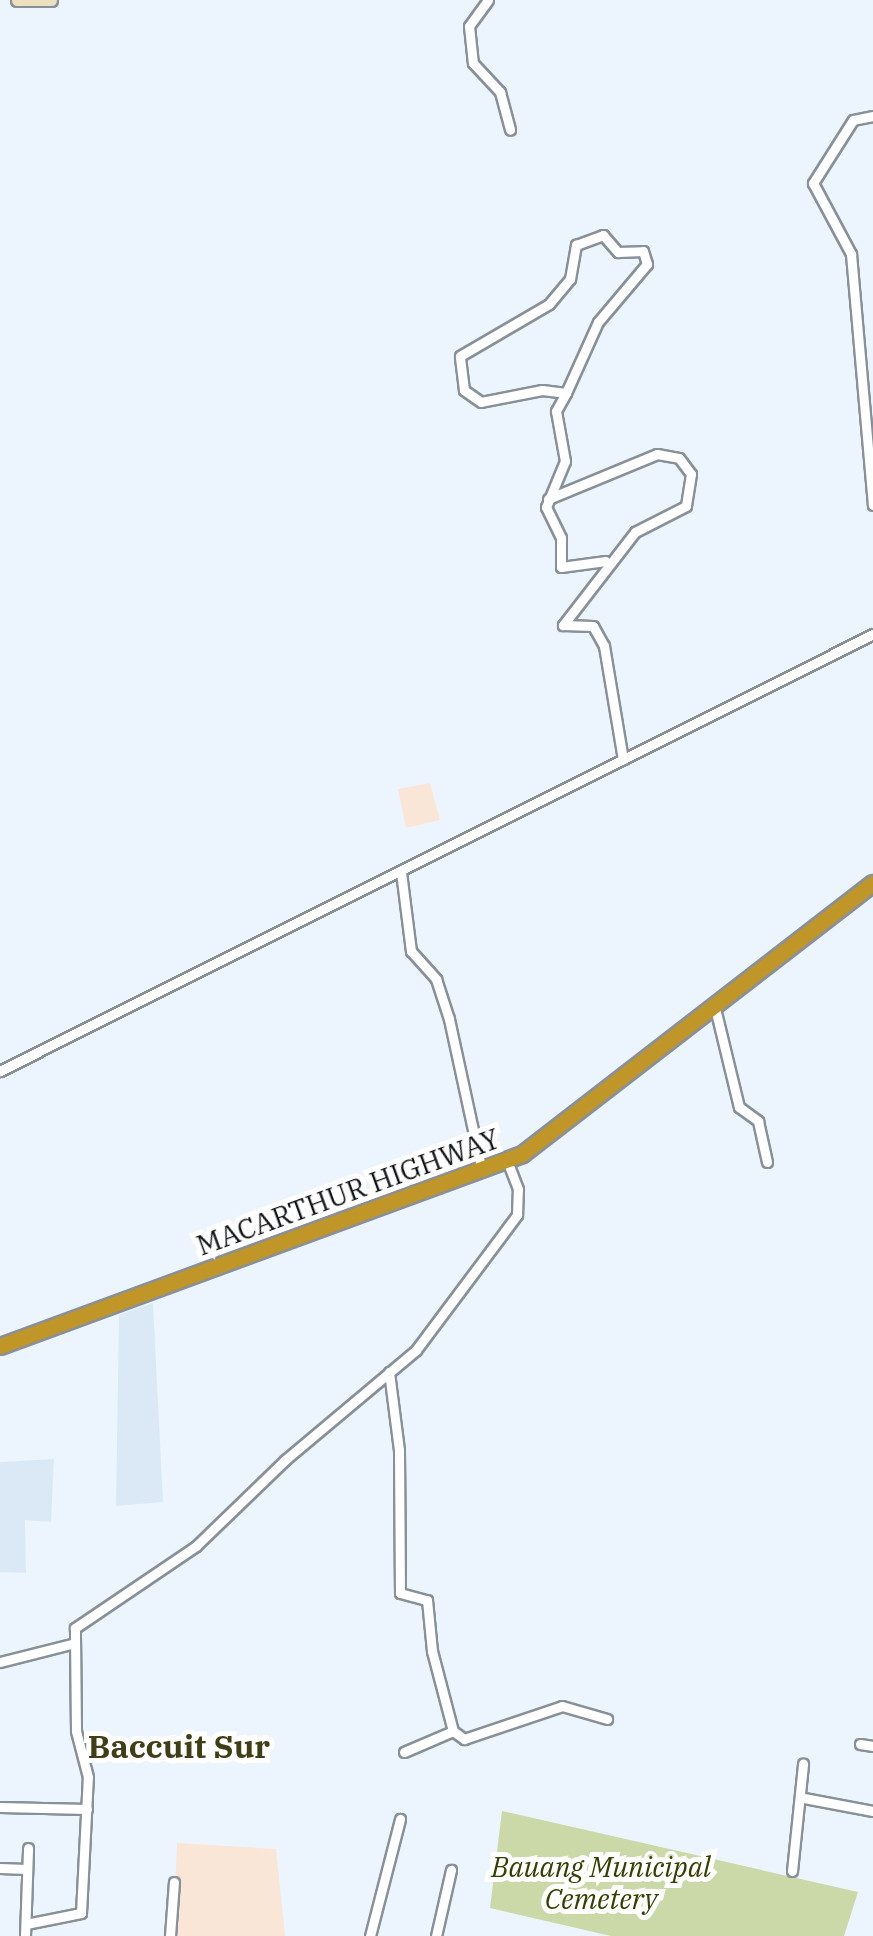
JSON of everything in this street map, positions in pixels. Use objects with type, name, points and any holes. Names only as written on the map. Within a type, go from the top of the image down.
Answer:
[{"type":"highway","name":"MACARTHUR HIGHWAY","points":[[0,1346],[506,1160],[586,1110],[873,883]]},
{"type":"street","points":[[17,0],[51,0]]},
{"type":"street","points":[[488,0],[469,26],[473,62],[500,92],[510,130]]},
{"type":"street","points":[[873,116],[853,120],[812,183],[851,254],[850,294],[864,350],[865,472],[873,505]]},
{"type":"street","points":[[566,393],[542,390],[481,402],[464,390],[460,356],[549,304],[565,290],[576,244],[603,236],[618,252],[642,251],[647,264],[598,322],[566,393],[556,420],[564,461],[548,499],[548,522],[561,538],[560,568],[606,561]]},
{"type":"street","points":[[548,499],[647,456],[686,464],[692,487],[686,506],[635,532],[606,561],[563,626],[594,626],[604,646],[623,759]]},
{"type":"street","points":[[0,1071],[873,634]]},
{"type":"street","points":[[401,872],[411,951],[436,979],[450,1019],[482,1171]]},
{"type":"street","points":[[715,1008],[740,1107],[758,1122],[766,1162]]},
{"type":"street","points":[[26,1924],[81,1913],[87,1809],[71,1644],[82,1618],[196,1546],[416,1350],[517,1215],[518,1189],[506,1160]]},
{"type":"street","points":[[389,1372],[398,1450],[400,1593],[426,1598],[434,1661],[453,1730],[468,1738],[562,1706],[608,1718]]},
{"type":"street","points":[[0,1662],[71,1644]]},
{"type":"street","points":[[404,1752],[453,1730]]},
{"type":"street","points":[[860,1744],[873,1746]]},
{"type":"street","points":[[792,1871],[804,1798],[803,1764]]},
{"type":"street","points":[[804,1798],[873,1811]]},
{"type":"street","points":[[0,1807],[87,1809]]},
{"type":"street","points":[[370,1936],[400,1818]]},
{"type":"street","points":[[24,1936],[28,1848]]},
{"type":"street","points":[[0,1868],[27,1868]]},
{"type":"street","points":[[436,1936],[451,1870]]},
{"type":"street","points":[[170,1936],[174,1882]]},
{"type":"shaded area","points":[[430,783],[440,820],[406,828],[398,789]]},
{"type":"shaded area","points":[[153,1303],[163,1502],[116,1506],[119,1315]]},
{"type":"shaded area","points":[[54,1459],[51,1522],[25,1520],[26,1573],[0,1572],[0,1462]]},
{"type":"shaded area","points":[[177,1843],[276,1849],[285,1936],[173,1936]]},
{"type":"green space","name":"Bauang Municipal Cemetery","points":[[502,1811],[858,1892],[844,1936],[611,1936],[490,1908]]},
{"type":"district","name":"Baccuit Sur","points":[[179,1746]]}]
